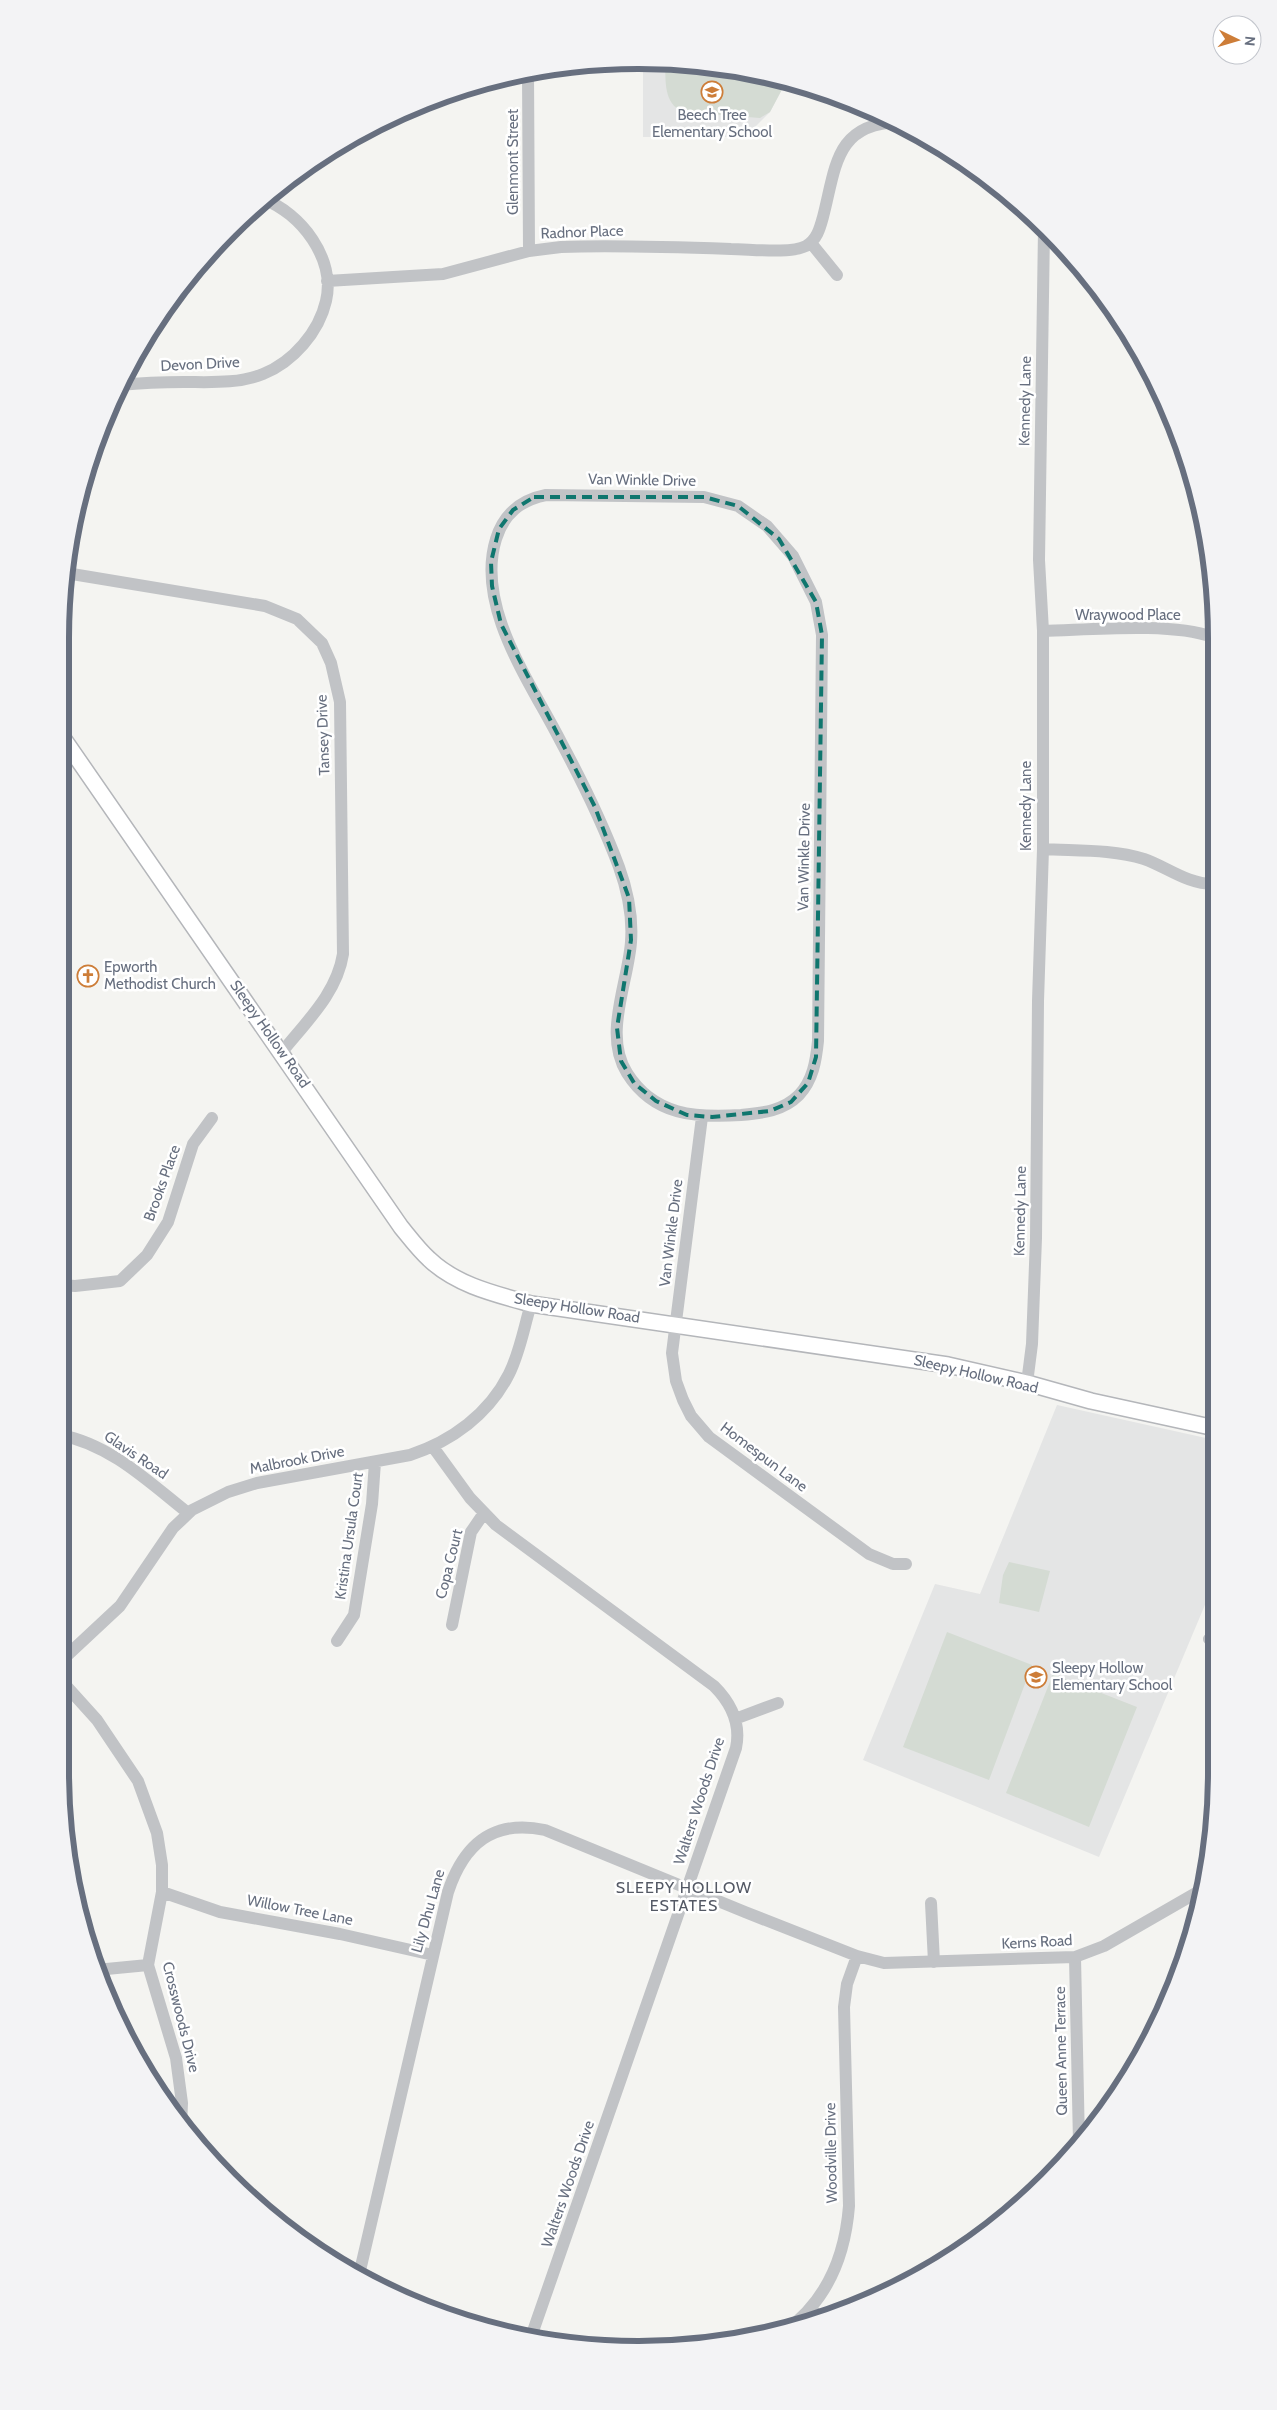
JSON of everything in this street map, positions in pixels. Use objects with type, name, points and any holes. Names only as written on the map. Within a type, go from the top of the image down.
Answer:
[{"type":"main road","name":"Sleepy Hollow Road","points":[[69,746],[244,997],[248,1006],[282,1052],[401,1227],[427,1258],[468,1285],[530,1304],[676,1323],[938,1363],[1027,1383],[1091,1401],[1208,1426]]},
{"type":"street","name":"Glenmont Street","points":[[528,80],[529,251]]},
{"type":"street","points":[[837,275],[810,243],[820,230],[836,167],[846,143],[854,135],[870,125],[881,124]]},
{"type":"street","name":"Devon Drive","points":[[129,385],[234,380],[262,374],[288,359],[310,335],[326,302],[327,281],[313,239],[307,230],[288,211],[271,203]]},
{"type":"street","name":"Kennedy Lane","points":[[1027,1383],[1032,1344],[1036,1238],[1038,991],[1043,849],[1042,631],[1039,560],[1044,239]]},
{"type":"street","name":"Radnor Place","points":[[327,281],[443,274],[529,251],[586,246],[784,249],[800,248],[810,243]]},
{"type":"street","name":"Van Winkle Drive","points":[[546,495],[704,497],[738,506],[767,526],[779,539],[804,576],[816,602],[822,635],[818,1041],[813,1070],[800,1094],[780,1108],[753,1114],[702,1117],[687,1115],[666,1106],[642,1092],[634,1083],[621,1061],[617,1044],[617,1028],[631,940],[629,898],[595,807],[524,672],[496,607],[491,562],[499,529],[513,510],[534,497],[546,495]]},
{"type":"street","name":"Tansey Drive","points":[[73,574],[264,606],[297,619],[307,627],[326,651],[340,702],[343,954],[335,982],[326,997],[282,1052]]},
{"type":"street","name":"Wraywood Place","points":[[1042,631],[1152,629],[1192,632],[1208,636]]},
{"type":"street","points":[[1043,849],[1126,854],[1144,859],[1191,880],[1208,883]]},
{"type":"street","name":"Van Winkle Drive","points":[[676,1323],[702,1117]]},
{"type":"street","name":"Brooks Place","points":[[69,1286],[120,1281],[147,1255],[168,1222],[193,1144],[212,1118]]},
{"type":"street","name":"Malbrook Drive","points":[[69,1654],[120,1606],[174,1528],[188,1513],[228,1492],[257,1483],[410,1455],[434,1447],[467,1426],[489,1405],[500,1389],[514,1361],[530,1304]]},
{"type":"street","name":"Homespun Lane","points":[[676,1323],[672,1353],[676,1381],[691,1416],[708,1437],[869,1554],[893,1564],[906,1564]]},
{"type":"street","name":"Glavis Road","points":[[69,1438],[88,1443],[105,1452],[188,1513]]},
{"type":"street","name":"Walters Woods Drive","points":[[434,1447],[484,1513],[509,1535],[555,1567],[714,1686],[727,1700],[735,1719],[738,1740],[533,2331]]},
{"type":"street","name":"Kristina Ursula Court","points":[[338,1640],[354,1616],[372,1504],[375,1462]]},
{"type":"street","name":"Copa Court","points":[[452,1625],[469,1540],[484,1513]]},
{"type":"street","name":"Crosswoods Drive","points":[[69,1689],[97,1720],[143,1793],[161,1850],[162,1892],[148,1965],[176,2058],[182,2112]]},
{"type":"street","points":[[735,1719],[778,1703]]},
{"type":"street","name":"Lily Dhu Lane","points":[[361,2268],[432,1954],[448,1892],[458,1866],[466,1853],[482,1839],[501,1830],[517,1827],[545,1830],[857,1956]]},
{"type":"street","name":"Willow Tree Lane","points":[[162,1892],[220,1912],[432,1954]]},
{"type":"street","name":"Kerns Road","points":[[857,1956],[884,1963],[1075,1957],[1104,1946],[1195,1894]]},
{"type":"street","points":[[931,1903],[934,1962]]},
{"type":"street","name":"Woodville Drive","points":[[801,2317],[811,2309],[835,2270],[847,2231],[849,2196],[844,2007],[847,1984],[857,1956]]},
{"type":"street","name":"Queen Anne Terrace","points":[[1075,1957],[1079,2133]]},
{"type":"street","points":[[104,1969],[148,1965]]},
{"type":"street","points":[[811,2309],[815,2313]]},
{"type":"highlighted area","points":[[534,497],[704,497],[738,506],[779,539],[816,602],[822,635],[816,1057],[808,1083],[791,1102],[770,1111],[712,1117],[687,1115],[656,1101],[634,1083],[621,1061],[617,1028],[631,940],[629,898],[595,807],[501,624],[492,586],[491,562],[499,529],[513,510]]},
{"type":"shaded area","name":"Beech Tree Elementary School","points":[[643,69],[713,74],[783,87],[770,112],[745,137],[643,137]]},
{"type":"shaded area","points":[[665,70],[713,74],[783,87],[770,112],[760,118],[683,112],[672,103],[666,84]]},
{"type":"shaded area","name":"Sleepy Hollow Elementary School","points":[[1057,1405],[1208,1438],[1208,1598],[1099,1857],[863,1760],[935,1584],[980,1594]]},
{"type":"shaded area","points":[[1009,1562],[1050,1571],[1039,1612],[999,1603],[1003,1575]]},
{"type":"shaded area","points":[[947,1632],[1032,1665],[989,1780],[903,1747]]},
{"type":"shaded area","points":[[1053,1674],[1137,1707],[1089,1827],[1006,1793]]},
{"type":"place","name":"Beech Tree Elementary School","points":[[712,92]]},
{"type":"place","name":"Epworth Methodist Church","points":[[88,976]]},
{"type":"place","name":"Sleepy Hollow Elementary School","points":[[1036,1677]]},
{"type":"district","name":"SLEEPY HOLLOW ESTATES","points":[[684,1896]]}]
